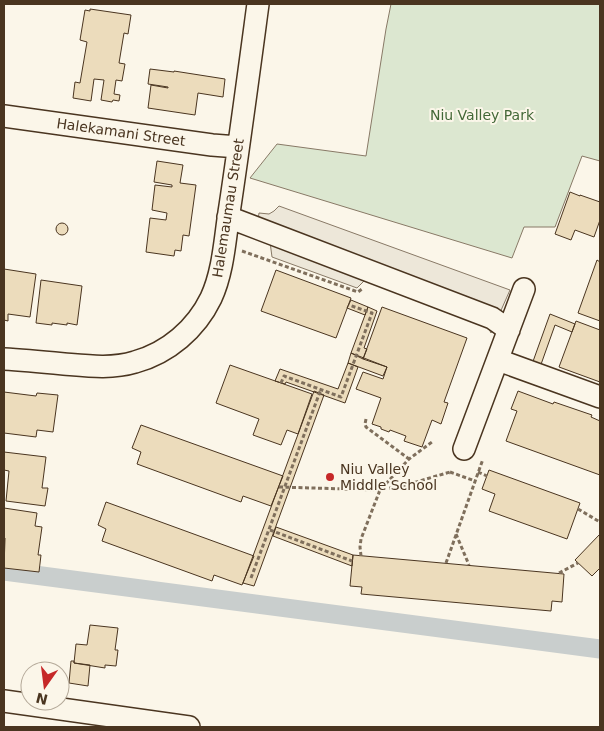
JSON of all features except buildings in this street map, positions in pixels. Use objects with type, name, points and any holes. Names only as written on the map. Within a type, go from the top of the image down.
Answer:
[{"type":"street","name":"Halemaumau Street","points":[[4,359],[96,366],[134,362],[148,358],[177,341],[200,316],[212,296],[225,245],[258,4]]},
{"type":"street","name":"Halekamani Street","points":[[4,116],[238,147]]},
{"type":"street","points":[[228,217],[492,318],[510,330]]},
{"type":"street","points":[[474,452],[498,360],[524,289]]},
{"type":"street","points":[[498,360],[600,397]]},
{"type":"street","points":[[4,701],[189,727]]},
{"type":"path","points":[[281,383],[284,376],[341,397],[372,313],[349,305]]},
{"type":"path","points":[[251,578],[321,389]]},
{"type":"path","points":[[366,419],[364,424],[366,427],[409,459]]},
{"type":"path","points":[[361,556],[361,539],[380,490],[409,459],[432,442]]},
{"type":"path","points":[[446,563],[478,472],[474,452]]},
{"type":"path","points":[[478,472],[487,476]]},
{"type":"path","points":[[278,487],[380,490],[449,473],[475,481]]},
{"type":"path","points":[[578,509],[600,522]]},
{"type":"path","points":[[270,530],[352,561]]},
{"type":"path","points":[[456,534],[469,565]]},
{"type":"path","points":[[559,573],[578,562]]},
{"type":"green space","name":"Niu Valley Park","points":[[391,4],[600,4],[600,161],[582,156],[555,227],[524,227],[512,258],[250,178],[277,144],[366,156]]},
{"type":"shaded area","points":[[279,206],[510,290],[491,333],[488,327],[366,279],[357,288],[272,257],[270,242],[256,235],[259,213],[269,214]]},
{"type":"waterway","points":[[4,571],[600,649]]},
{"type":"place","name":"Niu Valley Middle School","points":[[330,477]]}]
